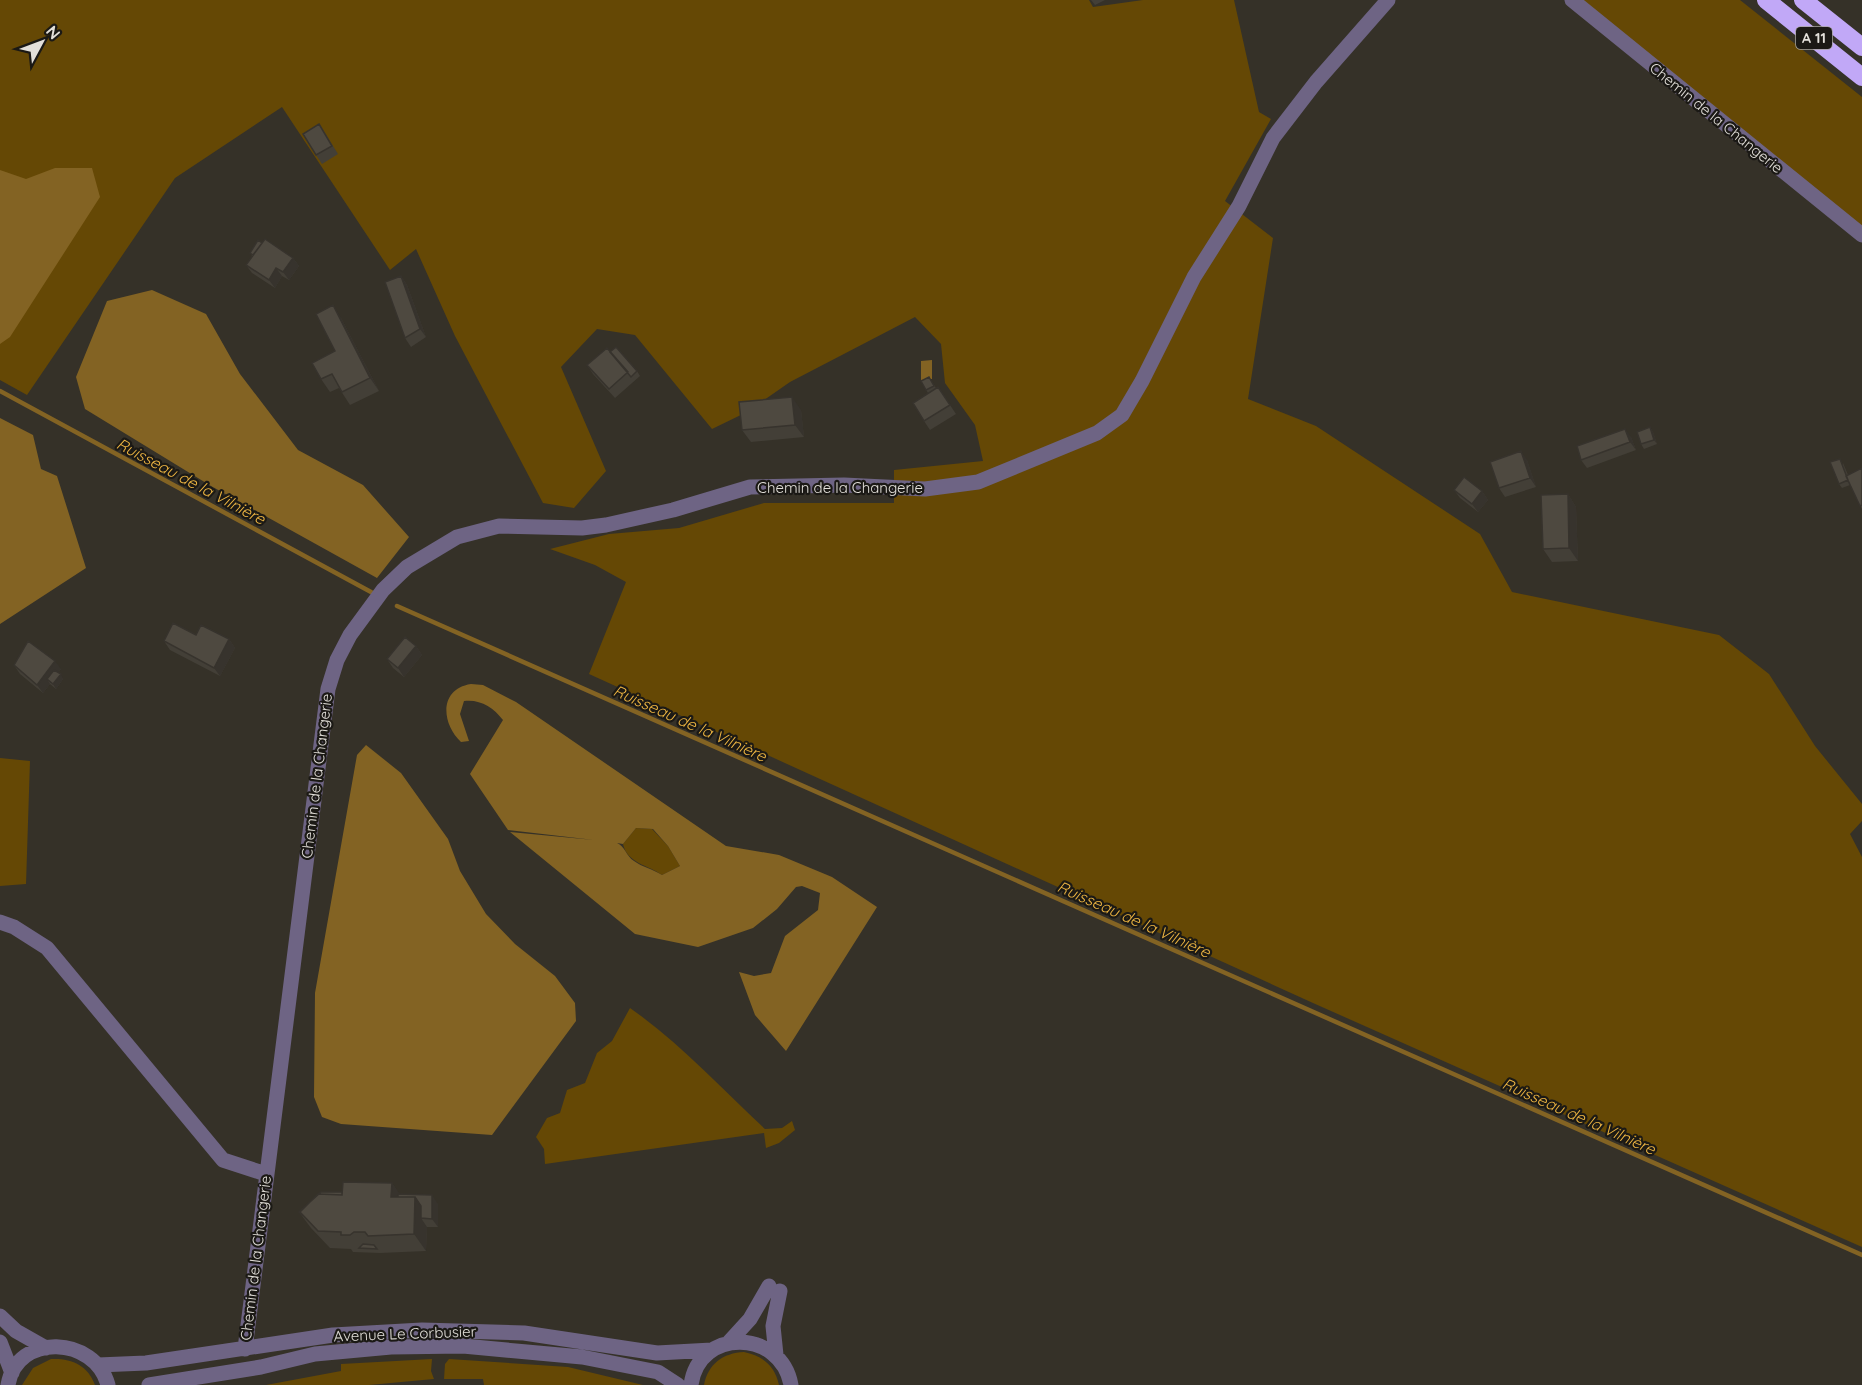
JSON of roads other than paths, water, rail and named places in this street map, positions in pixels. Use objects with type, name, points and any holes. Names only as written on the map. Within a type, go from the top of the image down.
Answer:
[{"type":"highway","name":"A 11","points":[[1766,0],[1862,77]]},
{"type":"highway","name":"A 11","points":[[1803,0],[1862,47]]},
{"type":"street","name":"Chemin de la Changerie","points":[[245,1349],[328,689],[350,635],[383,590],[407,567],[432,550],[457,537],[490,528],[606,525],[673,510],[750,487],[844,485],[926,489],[978,482],[1097,433],[1122,416],[1194,277],[1239,206],[1273,138],[1316,81],[1388,0]]},
{"type":"street","name":"Chemin de la Changerie","points":[[1572,0],[1862,235]]},
{"type":"street","points":[[0,922],[14,927],[47,948],[224,1160],[266,1174]]},
{"type":"street","points":[[692,1385],[699,1364],[712,1350],[729,1342],[775,1288],[773,1326],[776,1355],[792,1383]]},
{"type":"street","points":[[0,1316],[16,1331],[46,1348]]},
{"type":"street","name":"Avenue Le Corbusier","points":[[98,1365],[147,1363],[333,1335],[451,1330],[555,1336],[657,1353],[712,1350]]},
{"type":"street","points":[[0,1342],[10,1379]]},
{"type":"street","points":[[729,1342],[754,1342],[776,1355]]},
{"type":"street","points":[[10,1379],[20,1362],[32,1352],[60,1346],[76,1349],[98,1365],[108,1385]]},
{"type":"street","name":"Avenue Le Corbusier","points":[[149,1385],[261,1367],[315,1354],[391,1347],[463,1346],[582,1357],[658,1372],[678,1385]]},
{"type":"waterway","name":"Ruisseau de la Vilnière","points":[[0,391],[371,592]]},
{"type":"waterway","name":"Ruisseau de la Vilnière","points":[[397,606],[1862,1255]]}]
